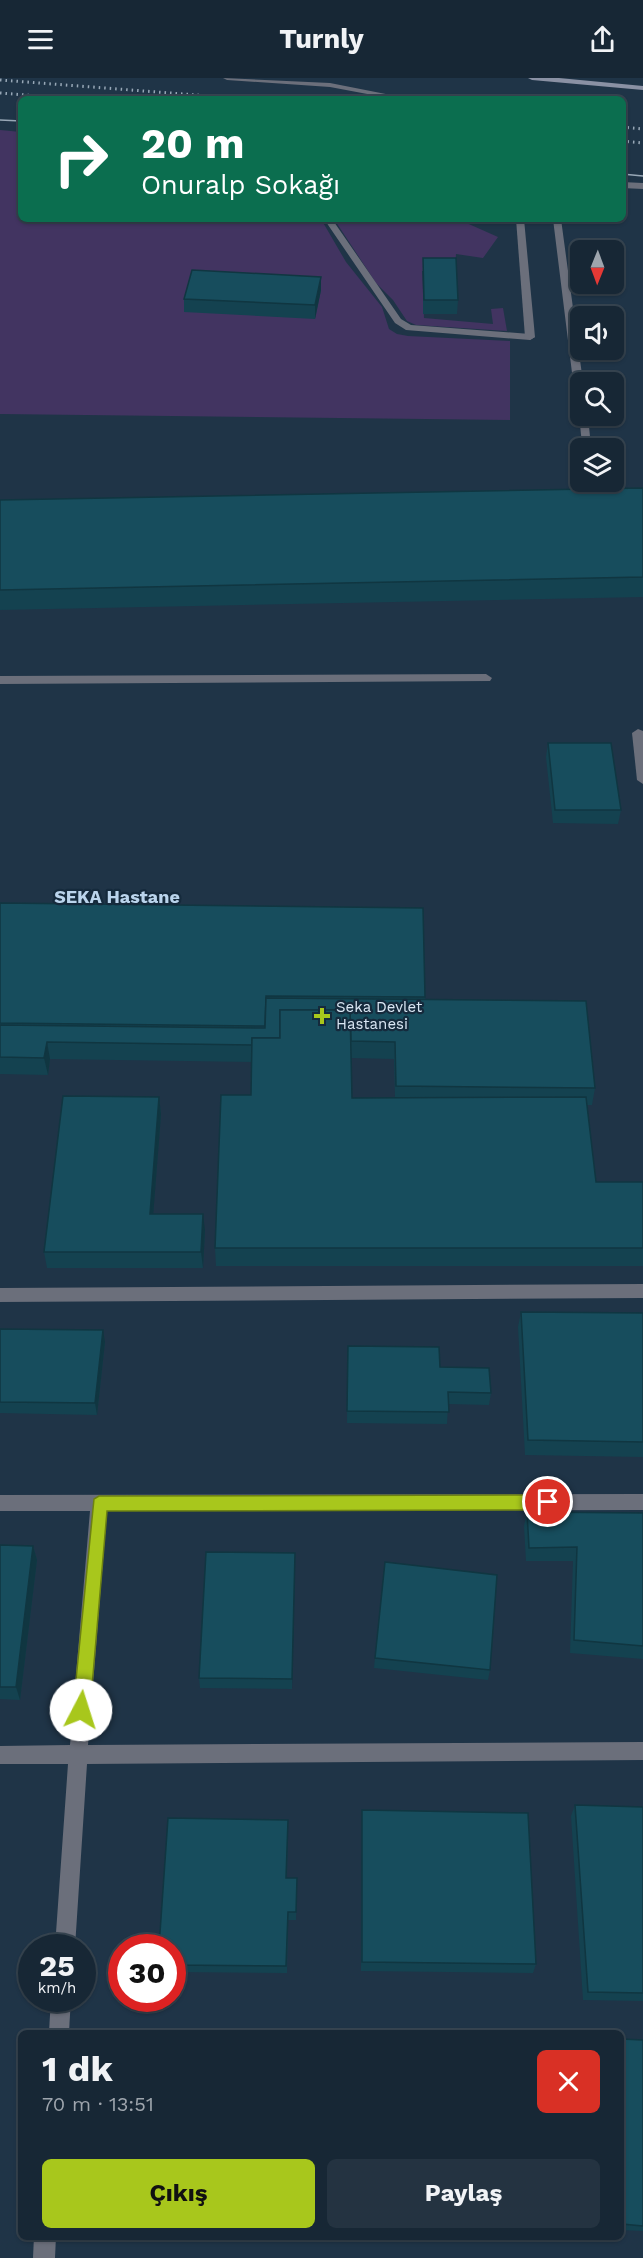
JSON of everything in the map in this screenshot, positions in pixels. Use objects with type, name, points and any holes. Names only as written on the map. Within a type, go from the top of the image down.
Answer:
[{"type":"main road","points":[[532,78],[643,88]]},
{"type":"street","points":[[227,78],[339,87],[390,96]]},
{"type":"street","points":[[626,185],[643,186]]},
{"type":"street","points":[[330,222],[398,321],[409,328],[530,337],[520,222]]},
{"type":"street","points":[[557,222],[577,372]]},
{"type":"street","points":[[0,680],[486,678]]},
{"type":"street","points":[[638,733],[643,780]]},
{"type":"street","points":[[0,1295],[643,1292]]},
{"type":"street","points":[[0,1503],[643,1502]]},
{"type":"street","points":[[66,1934],[99,1504]]},
{"type":"street","points":[[0,1755],[643,1751]]},
{"type":"street","points":[[59,2030],[60,2012]]},
{"type":"street","points":[[44,2258],[45,2240]]},
{"type":"shaded area","points":[[0,130],[18,132],[18,222],[323,222],[346,262],[382,307],[389,329],[397,334],[408,336],[510,341],[510,420],[0,414]]},
{"type":"shaded area","points":[[336,222],[464,222],[498,237],[483,258],[456,254],[455,271],[422,271],[424,318],[493,324],[491,309],[503,308],[507,331],[416,325],[407,321],[393,300],[376,283]]},
{"type":"building","points":[[423,258],[456,258],[458,300],[424,300]]},
{"type":"building","points":[[192,270],[321,277],[315,305],[184,299]]},
{"type":"building","points":[[624,488],[643,488],[643,577],[0,590],[0,500],[570,489],[570,492],[624,492]]},
{"type":"building","points":[[548,743],[611,743],[621,810],[555,810]]},
{"type":"building","points":[[0,903],[423,908],[425,997],[266,996],[265,1026],[0,1023]]},
{"type":"building","points":[[266,998],[586,1001],[595,1088],[396,1086],[395,1042],[351,1041],[350,1010],[280,1010],[280,1038],[252,1038],[252,1045],[47,1042],[44,1058],[0,1057],[0,1025],[265,1028]]},
{"type":"building","points":[[280,1010],[350,1010],[352,1098],[586,1097],[596,1182],[643,1182],[643,1248],[215,1248],[221,1095],[251,1095],[252,1038],[280,1038]]},
{"type":"building","points":[[63,1096],[159,1097],[150,1214],[203,1214],[201,1252],[44,1252]]},
{"type":"building","points":[[521,1312],[643,1313],[643,1442],[528,1440]]},
{"type":"building","points":[[0,1329],[103,1330],[95,1403],[0,1402]]},
{"type":"building","points":[[348,1346],[439,1347],[440,1367],[489,1368],[491,1393],[448,1392],[449,1412],[347,1411]]},
{"type":"building","points":[[527,1512],[643,1513],[643,1646],[574,1640],[577,1547],[529,1548]]},
{"type":"building","points":[[0,1545],[33,1546],[16,1687],[0,1687]]},
{"type":"building","points":[[206,1552],[295,1553],[292,1679],[199,1678]]},
{"type":"building","points":[[385,1562],[497,1575],[490,1670],[375,1658]]},
{"type":"building","points":[[575,1805],[643,1807],[643,1993],[588,1992]]},
{"type":"building","points":[[362,1810],[528,1813],[536,1964],[362,1962]]},
{"type":"building","points":[[168,1818],[288,1820],[286,1878],[297,1878],[296,1912],[288,1912],[286,1966],[186,1965],[186,1934],[160,1934]]},
{"type":"building","points":[[624,2039],[643,2040],[643,2226],[624,2224]]},
{"type":"tram line","points":[[0,120],[18,121]]},
{"type":"tram line","points":[[626,174],[643,176]]},
{"type":"railway","points":[[0,80],[210,96]]},
{"type":"railway","points":[[0,93],[38,96]]},
{"type":"railway","points":[[626,127],[643,129]]},
{"type":"railway","points":[[626,141],[643,143]]},
{"type":"place","name":"Seka Devlet Hastanesi","points":[[322,1016]]},
{"type":"district","name":"SEKA Hastane","points":[[117,896]]},
{"type":"route","points":[[81,1710],[99,1504],[548,1502]]}]
